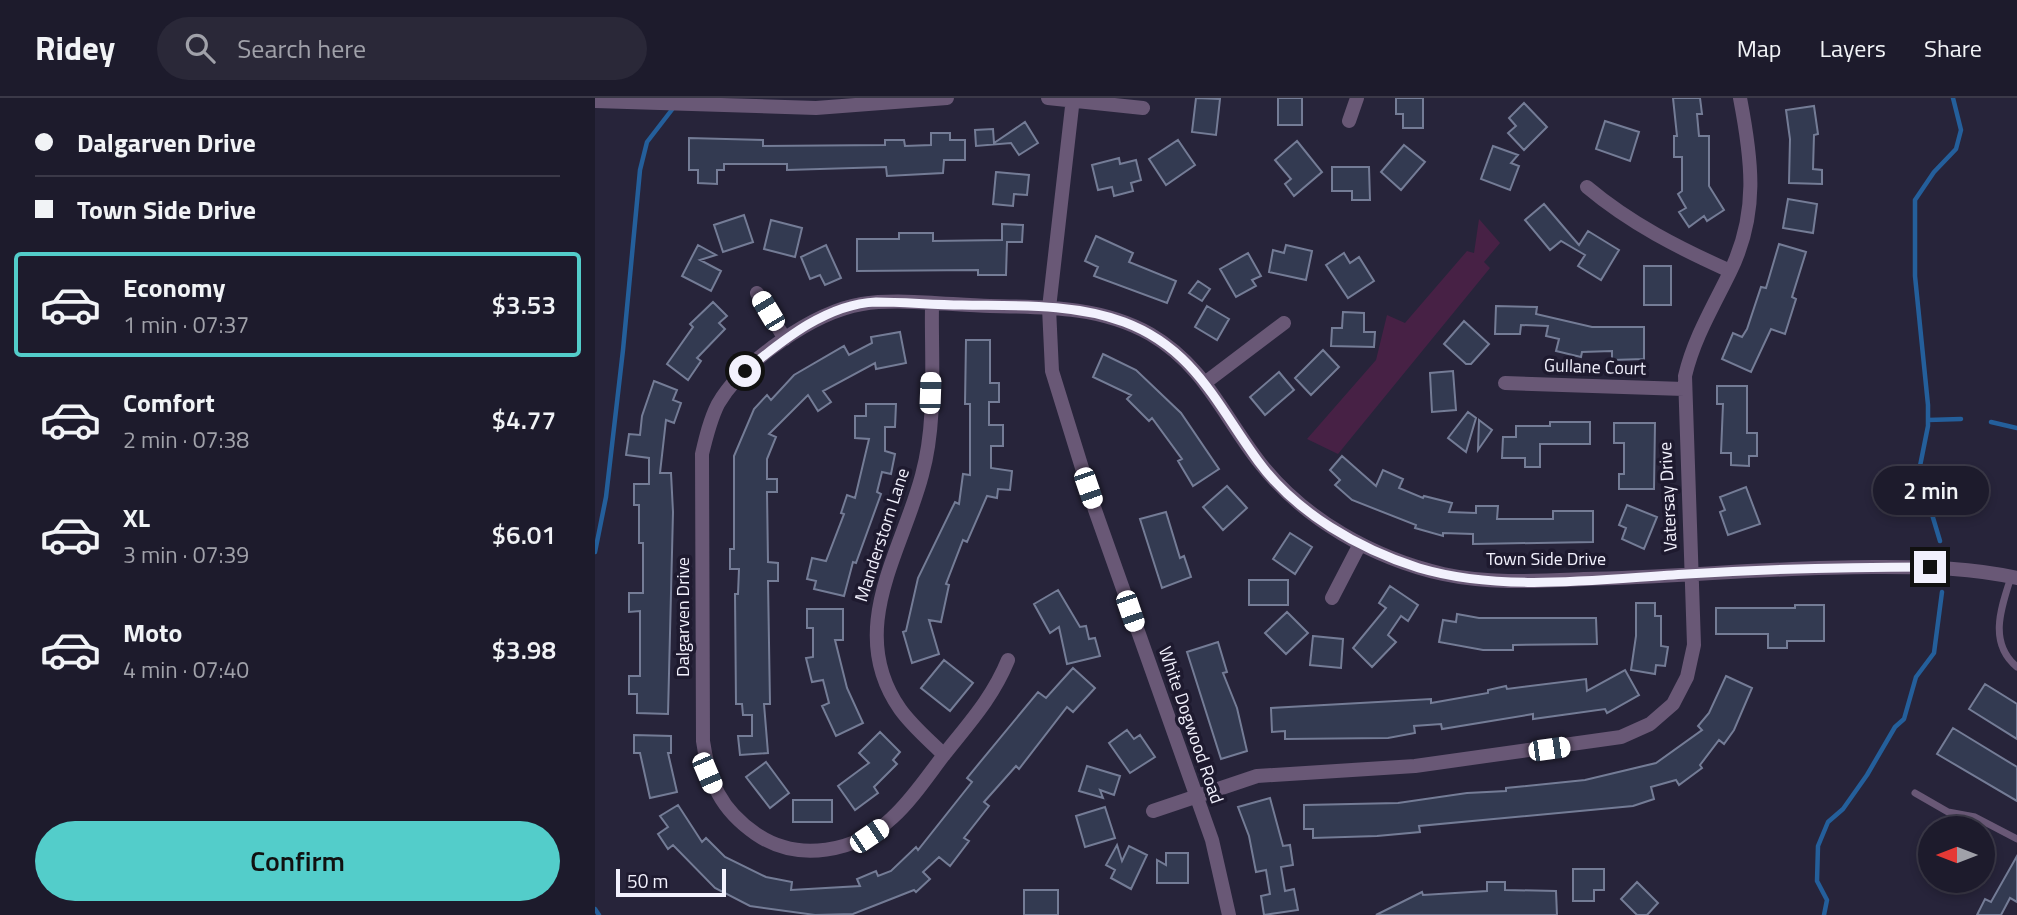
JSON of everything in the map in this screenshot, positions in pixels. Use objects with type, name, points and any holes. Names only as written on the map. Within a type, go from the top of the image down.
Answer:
[{"type":"street","points":[[595,101],[816,108],[878,101],[947,98]]},
{"type":"street","points":[[1048,98],[1143,108]]},
{"type":"street","points":[[1349,121],[1357,98]]},
{"type":"street","name":"Vatersay Drive","points":[[1153,811],[1257,776],[1468,760],[1602,741],[1637,732],[1668,709],[1688,677],[1694,645],[1685,376],[1696,337],[1730,271],[1747,223],[1753,192],[1752,164],[1740,98]]},
{"type":"street","name":"White Dogwood Road","points":[[1073,99],[1049,307],[1049,352],[1059,402],[1212,840],[1229,915]]},
{"type":"street","points":[[1587,187],[1609,206],[1665,241],[1730,271]]},
{"type":"street","points":[[757,293],[785,339]]},
{"type":"street","name":"Dalgarven Drive","points":[[1008,660],[995,691],[895,816],[883,827],[846,846],[826,851],[803,851],[766,841],[735,817],[722,802],[707,773],[703,741],[702,454],[707,430],[719,403],[745,371],[785,339],[820,319],[861,304],[1049,307]]},
{"type":"street","name":"Manderstorn Lane","points":[[932,304],[927,449],[912,506],[882,589],[877,640],[879,658],[893,697],[908,720],[944,755]]},
{"type":"street","name":"Town Side Drive","points":[[1049,307],[1097,313],[1145,332],[1177,353],[1206,382],[1258,461],[1314,515],[1360,544],[1422,569],[1493,580],[1847,567],[1957,568],[2014,578]]},
{"type":"street","points":[[1206,382],[1284,323]]},
{"type":"street","name":"Gullane Court","points":[[1505,383],[1684,389]]},
{"type":"street","points":[[1332,598],[1360,544]]},
{"type":"lane","points":[[2014,578],[2000,613],[2000,641],[2008,660],[2017,667]]},
{"type":"lane","points":[[1915,793],[1948,812],[1975,817],[2017,839]]},
{"type":"shaded area","points":[[1479,219],[1500,243],[1484,262],[1490,268],[1338,454],[1307,439],[1376,360],[1387,315],[1405,323],[1467,251],[1474,253]]},
{"type":"building","points":[[1196,98],[1220,99],[1216,135],[1192,132]]},
{"type":"building","points":[[1278,98],[1302,98],[1302,125],[1278,125]]},
{"type":"building","points":[[1396,98],[1423,98],[1423,128],[1403,128],[1403,114],[1396,114]]},
{"type":"building","points":[[1673,98],[1700,98],[1702,114],[1697,114],[1699,136],[1709,136],[1709,186],[1724,210],[1707,221],[1704,216],[1689,227],[1679,212],[1686,208],[1678,194],[1682,191],[1682,157],[1674,157],[1674,136],[1677,136]]},
{"type":"building","points":[[1524,103],[1547,127],[1524,150],[1508,133],[1516,126],[1509,118]]},
{"type":"building","points":[[1814,106],[1818,134],[1814,135],[1813,169],[1822,170],[1822,184],[1789,183],[1790,139],[1786,110]]},
{"type":"building","points":[[1605,121],[1639,132],[1630,161],[1596,149]]},
{"type":"building","points":[[1025,122],[1038,143],[1019,155],[1011,143],[976,146],[975,130],[993,129],[994,143]]},
{"type":"building","points":[[931,133],[950,133],[950,140],[965,140],[965,160],[944,160],[943,173],[887,176],[886,167],[787,170],[787,164],[724,164],[724,170],[717,170],[717,184],[698,183],[698,170],[689,170],[689,138],[763,140],[763,146],[885,145],[885,140],[904,140],[905,146],[931,145]]},
{"type":"building","points":[[1178,140],[1195,165],[1166,185],[1149,159]]},
{"type":"building","points":[[1297,141],[1322,172],[1294,196],[1285,184],[1291,179],[1275,160]]},
{"type":"building","points":[[1404,145],[1425,162],[1401,190],[1381,172]]},
{"type":"building","points":[[1493,146],[1518,155],[1511,163],[1519,166],[1510,190],[1481,179]]},
{"type":"building","points":[[1119,158],[1120,164],[1136,160],[1141,180],[1131,183],[1133,191],[1114,196],[1112,187],[1098,190],[1092,165]]},
{"type":"building","points":[[1332,167],[1369,167],[1370,200],[1352,200],[1352,191],[1332,191]]},
{"type":"building","points":[[996,172],[1029,175],[1027,195],[1014,194],[1013,206],[993,204]]},
{"type":"building","points":[[1788,199],[1817,204],[1813,233],[1783,228]]},
{"type":"building","points":[[1544,204],[1579,245],[1588,231],[1619,250],[1601,280],[1578,266],[1585,255],[1561,241],[1550,250],[1525,220]]},
{"type":"building","points":[[744,215],[753,242],[723,252],[714,225]]},
{"type":"building","points":[[771,220],[802,228],[795,257],[764,249]]},
{"type":"building","points":[[1002,224],[1023,225],[1022,242],[1007,242],[1006,275],[978,275],[978,270],[857,271],[857,239],[899,239],[899,233],[933,233],[933,241],[1002,240]]},
{"type":"building","points":[[1096,236],[1133,253],[1129,262],[1176,281],[1167,303],[1094,276],[1098,267],[1085,261]]},
{"type":"building","points":[[1779,244],[1806,252],[1792,297],[1796,299],[1785,334],[1771,329],[1751,372],[1722,359],[1733,333],[1742,337],[1747,329],[1761,287],[1766,288]]},
{"type":"building","points":[[698,245],[716,255],[700,260],[721,271],[711,291],[682,276]]},
{"type":"building","points":[[826,245],[841,278],[825,285],[820,275],[810,279],[801,257]]},
{"type":"building","points":[[1286,245],[1312,251],[1306,280],[1269,272],[1273,250],[1284,253]]},
{"type":"building","points":[[1248,253],[1261,276],[1252,280],[1256,286],[1236,297],[1220,269]]},
{"type":"building","points":[[1344,253],[1350,263],[1359,257],[1374,281],[1348,298],[1326,265]]},
{"type":"building","points":[[1644,266],[1671,266],[1671,305],[1644,305]]},
{"type":"building","points":[[1198,281],[1210,289],[1202,301],[1189,293]]},
{"type":"building","points":[[713,302],[727,316],[719,323],[725,329],[697,358],[701,361],[688,380],[667,364],[693,327],[690,324]]},
{"type":"building","points":[[1207,306],[1229,319],[1217,340],[1195,327]]},
{"type":"building","points":[[1496,306],[1537,307],[1536,314],[1592,327],[1644,327],[1644,359],[1612,360],[1612,351],[1582,352],[1581,357],[1556,351],[1559,339],[1546,336],[1548,326],[1521,325],[1520,334],[1495,334]]},
{"type":"building","points":[[1343,312],[1364,313],[1364,332],[1375,332],[1374,347],[1331,346],[1332,328],[1342,328]]},
{"type":"building","points":[[1464,321],[1489,344],[1471,364],[1466,364],[1444,344]]},
{"type":"building","points":[[900,332],[906,363],[876,369],[875,363],[823,391],[831,402],[818,411],[808,395],[769,434],[776,437],[767,459],[767,479],[777,479],[777,492],[767,492],[768,562],[778,563],[778,581],[768,581],[770,704],[764,704],[768,753],[740,755],[738,736],[752,736],[752,715],[743,715],[742,704],[736,704],[735,594],[738,594],[739,569],[730,569],[730,549],[734,549],[734,456],[754,409],[767,395],[771,400],[794,375],[844,346],[849,355],[872,343],[871,337]]},
{"type":"building","points":[[966,340],[990,340],[990,383],[999,383],[999,402],[989,402],[989,425],[1003,425],[1003,446],[991,446],[991,468],[1012,471],[1010,490],[998,489],[997,498],[987,496],[967,542],[963,540],[946,584],[949,585],[941,622],[929,620],[939,654],[912,663],[903,632],[906,631],[918,578],[955,502],[959,504],[963,474],[970,475],[970,404],[965,404]]},
{"type":"building","points":[[1323,350],[1339,367],[1311,395],[1295,378]]},
{"type":"building","points":[[1103,354],[1136,370],[1181,413],[1219,469],[1193,486],[1178,461],[1182,459],[1152,418],[1149,421],[1127,399],[1131,395],[1093,377]]},
{"type":"building","points":[[1453,371],[1456,410],[1432,412],[1430,373]]},
{"type":"building","points":[[1279,372],[1294,390],[1265,415],[1250,397]]},
{"type":"building","points":[[654,381],[677,390],[673,400],[681,403],[674,423],[666,420],[660,473],[671,473],[673,512],[668,714],[637,713],[637,694],[629,694],[629,676],[640,676],[640,611],[629,612],[629,593],[643,593],[643,543],[639,543],[639,505],[634,505],[634,484],[649,484],[649,458],[626,455],[629,434],[640,435],[642,416]]},
{"type":"building","points":[[1717,386],[1747,386],[1747,433],[1757,433],[1757,456],[1749,456],[1749,466],[1731,465],[1731,453],[1721,453],[1723,404],[1717,404]]},
{"type":"building","points":[[866,404],[896,404],[895,427],[885,427],[885,451],[895,454],[891,474],[882,472],[877,492],[881,494],[856,563],[853,562],[844,596],[814,589],[816,581],[807,579],[812,558],[826,561],[844,514],[841,513],[847,495],[855,498],[869,439],[855,438],[855,416],[866,416]]},
{"type":"building","points":[[1468,412],[1476,418],[1466,452],[1448,438]]},
{"type":"building","points":[[1479,420],[1492,430],[1478,450]]},
{"type":"building","points":[[1550,422],[1590,422],[1590,444],[1540,444],[1540,467],[1525,467],[1525,458],[1502,458],[1503,437],[1516,437],[1516,426],[1550,426]]},
{"type":"building","points":[[1614,423],[1655,423],[1654,489],[1619,489],[1619,474],[1624,474],[1624,443],[1614,443]]},
{"type":"building","points":[[1342,456],[1376,486],[1383,470],[1403,479],[1399,488],[1423,498],[1424,496],[1452,503],[1449,512],[1476,513],[1476,506],[1498,506],[1497,519],[1553,519],[1553,511],[1593,511],[1593,542],[1473,544],[1473,534],[1443,533],[1443,536],[1415,528],[1416,525],[1352,500],[1335,485],[1340,480],[1330,470]]},
{"type":"building","points":[[1227,486],[1247,508],[1223,530],[1203,507]]},
{"type":"building","points":[[1746,487],[1760,524],[1728,535],[1720,512],[1725,510],[1720,497]]},
{"type":"building","points":[[1627,505],[1657,517],[1644,549],[1622,539],[1626,528],[1619,525]]},
{"type":"building","points":[[1166,512],[1180,558],[1184,556],[1191,577],[1162,588],[1140,519]]},
{"type":"building","points":[[1290,533],[1312,547],[1295,574],[1273,559]]},
{"type":"building","points":[[1249,580],[1288,580],[1288,605],[1249,605]]},
{"type":"building","points":[[1390,586],[1418,605],[1408,621],[1401,616],[1388,635],[1396,642],[1372,667],[1353,648],[1386,608],[1379,603]]},
{"type":"building","points":[[1058,590],[1080,627],[1086,626],[1089,639],[1095,638],[1100,656],[1067,664],[1059,627],[1050,633],[1034,604]]},
{"type":"building","points":[[1636,603],[1655,603],[1655,616],[1661,616],[1661,646],[1668,647],[1665,666],[1656,665],[1655,674],[1631,670],[1636,636]]},
{"type":"building","points":[[1795,605],[1824,605],[1824,641],[1787,641],[1787,648],[1768,648],[1768,634],[1716,634],[1716,608],[1795,608]]},
{"type":"building","points":[[807,609],[843,609],[843,640],[835,640],[847,688],[863,723],[836,736],[822,706],[829,703],[823,680],[812,682],[806,658],[813,657],[813,628],[807,628]]},
{"type":"building","points":[[1287,612],[1308,633],[1286,654],[1265,633]]},
{"type":"building","points":[[1457,614],[1479,618],[1596,618],[1597,644],[1513,645],[1513,650],[1483,650],[1439,642],[1443,620],[1456,622]]},
{"type":"building","points":[[1313,636],[1343,639],[1341,668],[1310,665]]},
{"type":"building","points":[[1218,642],[1227,672],[1223,673],[1237,708],[1247,751],[1221,759],[1187,652]]},
{"type":"building","points":[[944,660],[973,683],[950,711],[921,688]]},
{"type":"building","points":[[1073,668],[1095,688],[1073,712],[1067,707],[1019,769],[1016,766],[984,802],[989,806],[964,838],[969,841],[950,866],[939,857],[923,872],[930,879],[916,892],[914,890],[853,914],[815,915],[750,906],[715,888],[673,845],[668,849],[658,834],[668,827],[660,816],[678,805],[702,842],[706,838],[725,857],[766,877],[792,882],[791,890],[860,886],[857,879],[876,871],[878,876],[891,871],[916,847],[918,850],[972,782],[967,778],[1038,692],[1046,698]]},
{"type":"building","points":[[1625,670],[1639,695],[1607,713],[1605,709],[1533,719],[1533,714],[1442,729],[1441,724],[1414,726],[1415,733],[1388,738],[1285,739],[1285,731],[1272,732],[1271,708],[1431,699],[1431,703],[1488,693],[1488,690],[1506,686],[1507,689],[1586,679],[1587,691]]},
{"type":"building","points":[[1726,676],[1752,688],[1734,730],[1724,744],[1719,740],[1700,765],[1702,768],[1679,785],[1676,780],[1651,787],[1654,799],[1633,806],[1419,826],[1420,832],[1377,836],[1313,838],[1313,829],[1304,829],[1304,805],[1398,803],[1467,793],[1506,791],[1506,788],[1585,780],[1656,763],[1702,730],[1698,726],[1709,713]]},
{"type":"building","points":[[1985,684],[2017,704],[2017,739],[1969,709]]},
{"type":"building","points":[[1953,728],[2017,767],[2017,801],[1937,754]]},
{"type":"building","points":[[1127,730],[1134,739],[1140,735],[1155,757],[1130,773],[1109,743]]},
{"type":"building","points":[[880,732],[900,752],[893,760],[897,764],[874,787],[878,793],[855,810],[838,786],[869,763],[859,753]]},
{"type":"building","points":[[634,735],[671,736],[671,753],[668,753],[677,792],[650,798],[640,753],[634,753]]},
{"type":"building","points":[[766,762],[789,793],[770,808],[746,777]]},
{"type":"building","points":[[1087,766],[1120,776],[1114,795],[1100,790],[1103,798],[1079,791]]},
{"type":"building","points":[[1270,798],[1283,846],[1290,845],[1293,865],[1281,867],[1285,891],[1294,889],[1298,910],[1264,915],[1261,896],[1270,894],[1266,870],[1256,872],[1249,836],[1238,807]]},
{"type":"building","points":[[793,800],[832,800],[832,822],[793,822]]},
{"type":"building","points":[[1105,807],[1115,838],[1085,847],[1076,816]]},
{"type":"building","points":[[1117,845],[1122,861],[1129,846],[1147,855],[1131,889],[1111,878],[1115,870],[1106,865]]},
{"type":"building","points":[[1166,853],[1188,853],[1188,883],[1157,883],[1157,860],[1166,865]]},
{"type":"building","points":[[2017,856],[2017,902],[2010,898],[2001,915],[1977,915],[1985,899],[1991,902]]},
{"type":"building","points":[[1573,869],[1604,869],[1604,890],[1594,890],[1594,901],[1573,901]]},
{"type":"building","points":[[1487,882],[1505,882],[1505,890],[1556,891],[1557,915],[1376,915],[1422,892],[1423,895],[1487,891]]},
{"type":"building","points":[[1637,882],[1658,903],[1647,915],[1637,915],[1621,899]]},
{"type":"building","points":[[1024,890],[1058,890],[1058,915],[1024,915]]},
{"type":"waterway","points":[[1940,541],[1919,471],[1928,426],[1928,405],[1915,276],[1915,200],[1934,172],[1956,149],[1961,130],[1953,98]]},
{"type":"waterway","points":[[595,552],[606,497],[640,170],[647,142],[674,107]]},
{"type":"waterway","points":[[1928,420],[1961,419]]},
{"type":"waterway","points":[[1991,422],[2017,428]]},
{"type":"waterway","points":[[1824,915],[1827,900],[1817,881],[1818,846],[1828,822],[1843,809],[1895,727],[1904,719],[1916,677],[1934,653],[1942,592]]},
{"type":"waterway","points":[[595,909],[599,915]]},
{"type":"route","points":[[745,371],[785,339],[820,319],[861,304],[876,302],[1049,307],[1097,313],[1145,332],[1177,353],[1206,382],[1258,461],[1314,515],[1360,544],[1422,569],[1466,578],[1507,581],[1615,579],[1847,567],[1930,567]]}]
